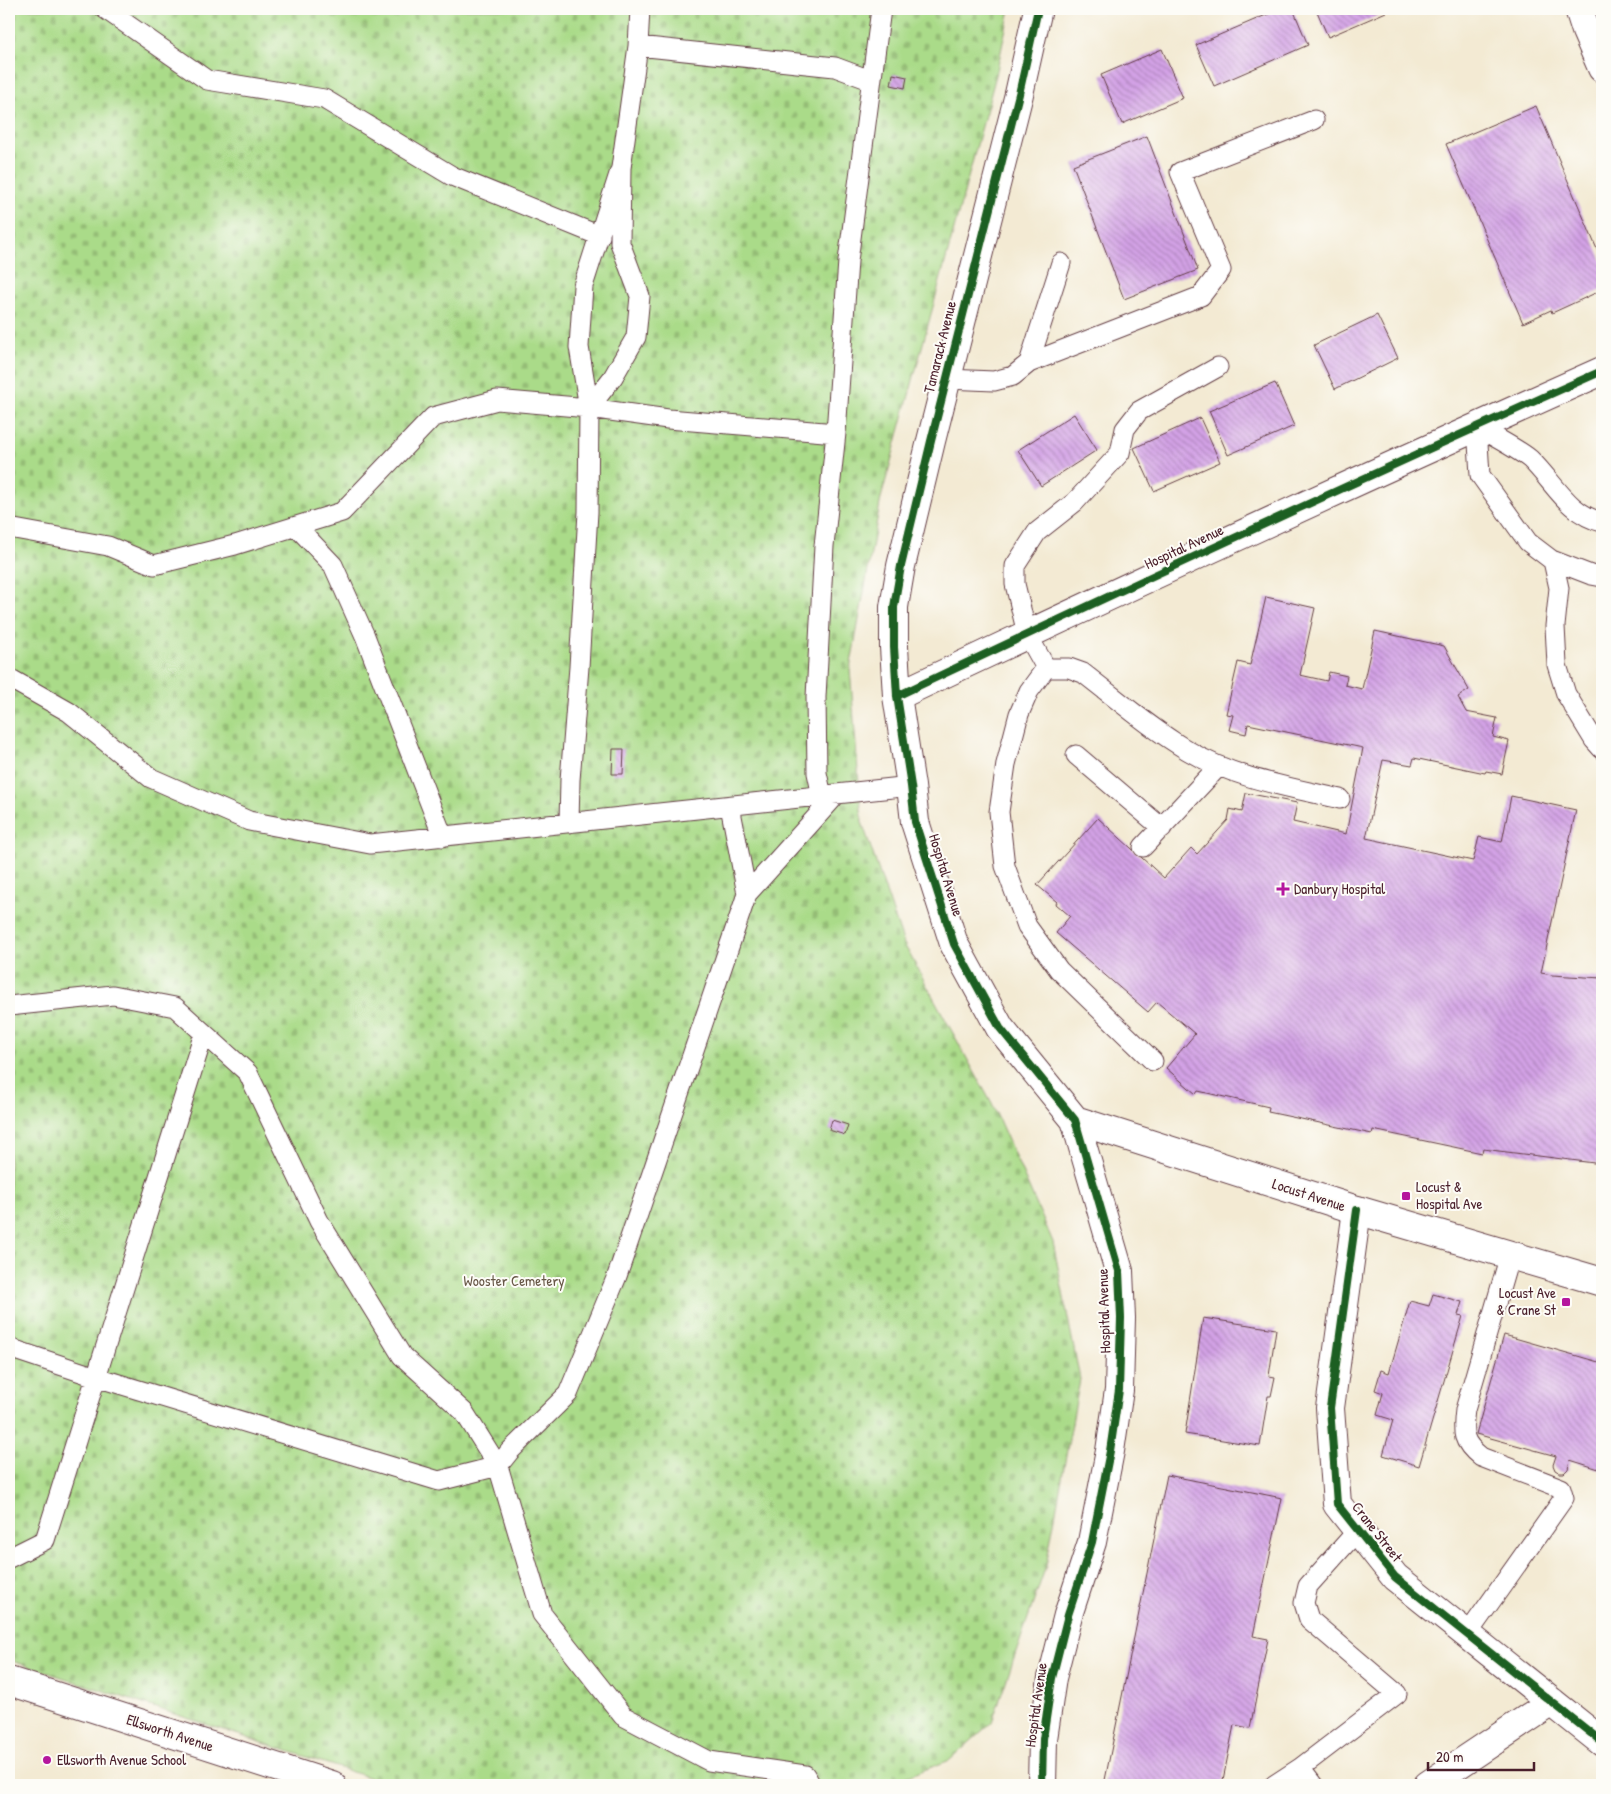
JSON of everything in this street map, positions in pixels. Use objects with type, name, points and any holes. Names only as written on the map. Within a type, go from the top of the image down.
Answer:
[{"type":"street","name":"Tamarack Avenue","points":[[897,696],[894,607],[901,566],[1019,94],[1038,9]]},
{"type":"street","points":[[1579,9],[1602,68]]},
{"type":"street","name":"Hospital Avenue","points":[[1042,1785],[1043,1739],[1052,1678],[1068,1615],[1092,1542],[1110,1451],[1119,1390],[1121,1318],[1119,1271],[1075,1120],[1000,1028],[954,944],[916,822],[897,696],[1477,426],[1602,371]]},
{"type":"street","name":"Locust Avenue","points":[[1075,1120],[1357,1210],[1602,1282]]},
{"type":"street","name":"Crane Street","points":[[1357,1210],[1330,1408],[1337,1504],[1395,1576],[1602,1742]]},
{"type":"street","name":"Ellsworth Avenue","points":[[9,1681],[332,1785]]},
{"type":"street","points":[[1428,1785],[1552,1702]]},
{"type":"lane","points":[[105,9],[207,80],[324,99],[452,176],[600,236]]},
{"type":"lane","points":[[589,408],[613,377],[636,336],[640,296],[620,244],[621,168],[638,46],[640,9]]},
{"type":"lane","points":[[829,795],[817,772],[816,697],[824,546],[836,433],[848,261],[870,80],[881,9]]},
{"type":"lane","points":[[638,46],[835,67],[870,80]]},
{"type":"lane","points":[[947,379],[994,381],[1013,376],[1029,363],[1201,296],[1221,270],[1180,172],[1314,120]]},
{"type":"lane","points":[[569,823],[570,780],[588,512],[589,408],[579,347],[583,286],[621,168]]},
{"type":"lane","points":[[1029,363],[1061,263]]},
{"type":"lane","points":[[1046,668],[1027,634],[1015,584],[1015,566],[1037,532],[1075,502],[1120,453],[1125,429],[1139,411],[1218,367]]},
{"type":"lane","points":[[9,528],[108,546],[154,565],[235,545],[342,512],[433,417],[497,400],[589,408],[668,420],[836,433]]},
{"type":"lane","points":[[1477,426],[1529,458],[1569,505],[1590,519],[1602,522]]},
{"type":"lane","points":[[1477,426],[1480,474],[1528,542],[1552,560],[1591,575],[1602,577]]},
{"type":"lane","points":[[296,526],[333,565],[365,636],[443,836]]},
{"type":"lane","points":[[1552,560],[1559,588],[1555,626],[1557,665],[1566,694],[1594,740],[1602,749]]},
{"type":"lane","points":[[1046,668],[1069,668],[1083,673],[1188,751],[1219,766],[1261,780],[1340,799]]},
{"type":"lane","points":[[1046,668],[1029,691],[1018,714],[1006,764],[999,812],[1005,866],[1027,926],[1059,970],[1153,1061]]},
{"type":"lane","points":[[9,678],[69,712],[151,778],[249,821],[370,844],[912,786]]},
{"type":"lane","points":[[1076,755],[1162,828]]},
{"type":"lane","points":[[1143,847],[1219,766]]},
{"type":"lane","points":[[9,1348],[96,1377],[439,1480],[498,1466],[510,1451],[568,1394],[620,1266],[747,894],[829,795]]},
{"type":"lane","points":[[730,806],[747,894]]},
{"type":"lane","points":[[9,1006],[113,995],[175,1007],[248,1073],[319,1221],[402,1356],[464,1412],[498,1466],[542,1614],[623,1716],[709,1761],[805,1775],[811,1785]]},
{"type":"lane","points":[[9,1558],[45,1540],[204,1033]]},
{"type":"lane","points":[[1467,1635],[1564,1498],[1561,1488],[1481,1457],[1465,1440],[1462,1430],[1465,1410],[1510,1255]]},
{"type":"lane","points":[[1274,1785],[1300,1768],[1397,1694],[1309,1619],[1304,1603],[1308,1586],[1358,1530]]},
{"type":"lane","points":[[1300,1768],[1313,1785]]},
{"type":"green space","name":"Wooster Cemetery","points":[[9,9],[1010,9],[996,75],[881,498],[850,669],[862,822],[904,944],[992,1104],[1053,1242],[1080,1379],[1046,1566],[992,1722],[950,1760],[885,1785],[392,1785],[9,1660]]},
{"type":"building","points":[[1280,9],[1293,9],[1308,45],[1214,86],[1196,45]]},
{"type":"building","points":[[1316,9],[1393,9],[1328,37]]},
{"type":"building","points":[[1162,49],[1183,98],[1122,124],[1101,75]]},
{"type":"building","points":[[893,74],[907,77],[905,88],[891,85]]},
{"type":"building","points":[[1536,106],[1602,261],[1602,290],[1552,313],[1551,310],[1523,323],[1446,144]]},
{"type":"building","points":[[1147,136],[1198,270],[1124,299],[1073,165]]},
{"type":"building","points":[[1377,315],[1398,358],[1335,389],[1314,345]]},
{"type":"building","points":[[1275,383],[1294,426],[1228,455],[1209,411]]},
{"type":"building","points":[[1074,414],[1097,450],[1041,486],[1018,450]]},
{"type":"building","points":[[1200,418],[1220,462],[1154,491],[1134,448]]},
{"type":"building","points":[[1266,597],[1315,608],[1300,675],[1327,681],[1329,672],[1347,676],[1345,685],[1362,689],[1375,631],[1444,646],[1469,690],[1458,697],[1466,712],[1497,718],[1493,737],[1509,741],[1502,774],[1486,771],[1485,773],[1414,758],[1412,765],[1383,760],[1366,838],[1473,861],[1479,837],[1502,842],[1511,796],[1576,810],[1541,973],[1602,978],[1602,1164],[1483,1149],[1482,1153],[1373,1130],[1372,1134],[1268,1112],[1269,1107],[1198,1091],[1196,1094],[1166,1068],[1195,1034],[1157,1002],[1148,1012],[1056,933],[1070,916],[1037,885],[1098,818],[1164,878],[1191,848],[1197,854],[1228,820],[1230,809],[1242,812],[1246,793],[1297,803],[1293,822],[1346,834],[1363,748],[1248,724],[1246,734],[1229,730],[1233,715],[1226,714],[1238,662],[1250,665]]},
{"type":"building","points":[[613,749],[624,749],[623,774],[612,774]]},
{"type":"building","points":[[832,1120],[848,1125],[845,1135],[829,1130]]},
{"type":"building","points":[[1433,1294],[1462,1302],[1458,1315],[1463,1316],[1419,1466],[1383,1455],[1393,1420],[1377,1415],[1383,1393],[1375,1390],[1381,1370],[1389,1373],[1410,1301],[1429,1306]]},
{"type":"building","points":[[1203,1318],[1276,1329],[1269,1376],[1275,1377],[1271,1396],[1268,1396],[1260,1446],[1185,1434]]},
{"type":"building","points":[[1504,1335],[1602,1363],[1602,1470],[1570,1460],[1568,1469],[1564,1473],[1560,1473],[1555,1470],[1553,1465],[1556,1456],[1476,1434]]},
{"type":"building","points":[[1167,1475],[1282,1498],[1253,1636],[1268,1639],[1250,1728],[1234,1725],[1222,1785],[1104,1785]]},
{"type":"cycle path","points":[[1038,9],[1019,94],[901,566],[894,607],[894,647],[897,696],[915,822],[954,944],[1000,1028],[1075,1120],[1119,1271],[1121,1318],[1119,1390],[1110,1451],[1092,1542],[1068,1615],[1052,1678],[1043,1739],[1042,1785]]},
{"type":"cycle path","points":[[897,696],[1249,531],[1602,371]]},
{"type":"cycle path","points":[[1357,1210],[1330,1408],[1337,1504],[1395,1577],[1602,1742]]},
{"type":"place","name":"Danbury Hospital","points":[[1283,889]]},
{"type":"place","name":"Locust & Hospital Ave","points":[[1406,1196]]},
{"type":"place","name":"Locust Ave & Crane St","points":[[1566,1302]]},
{"type":"place","name":"Ellsworth Avenue School","points":[[47,1760]]}]
